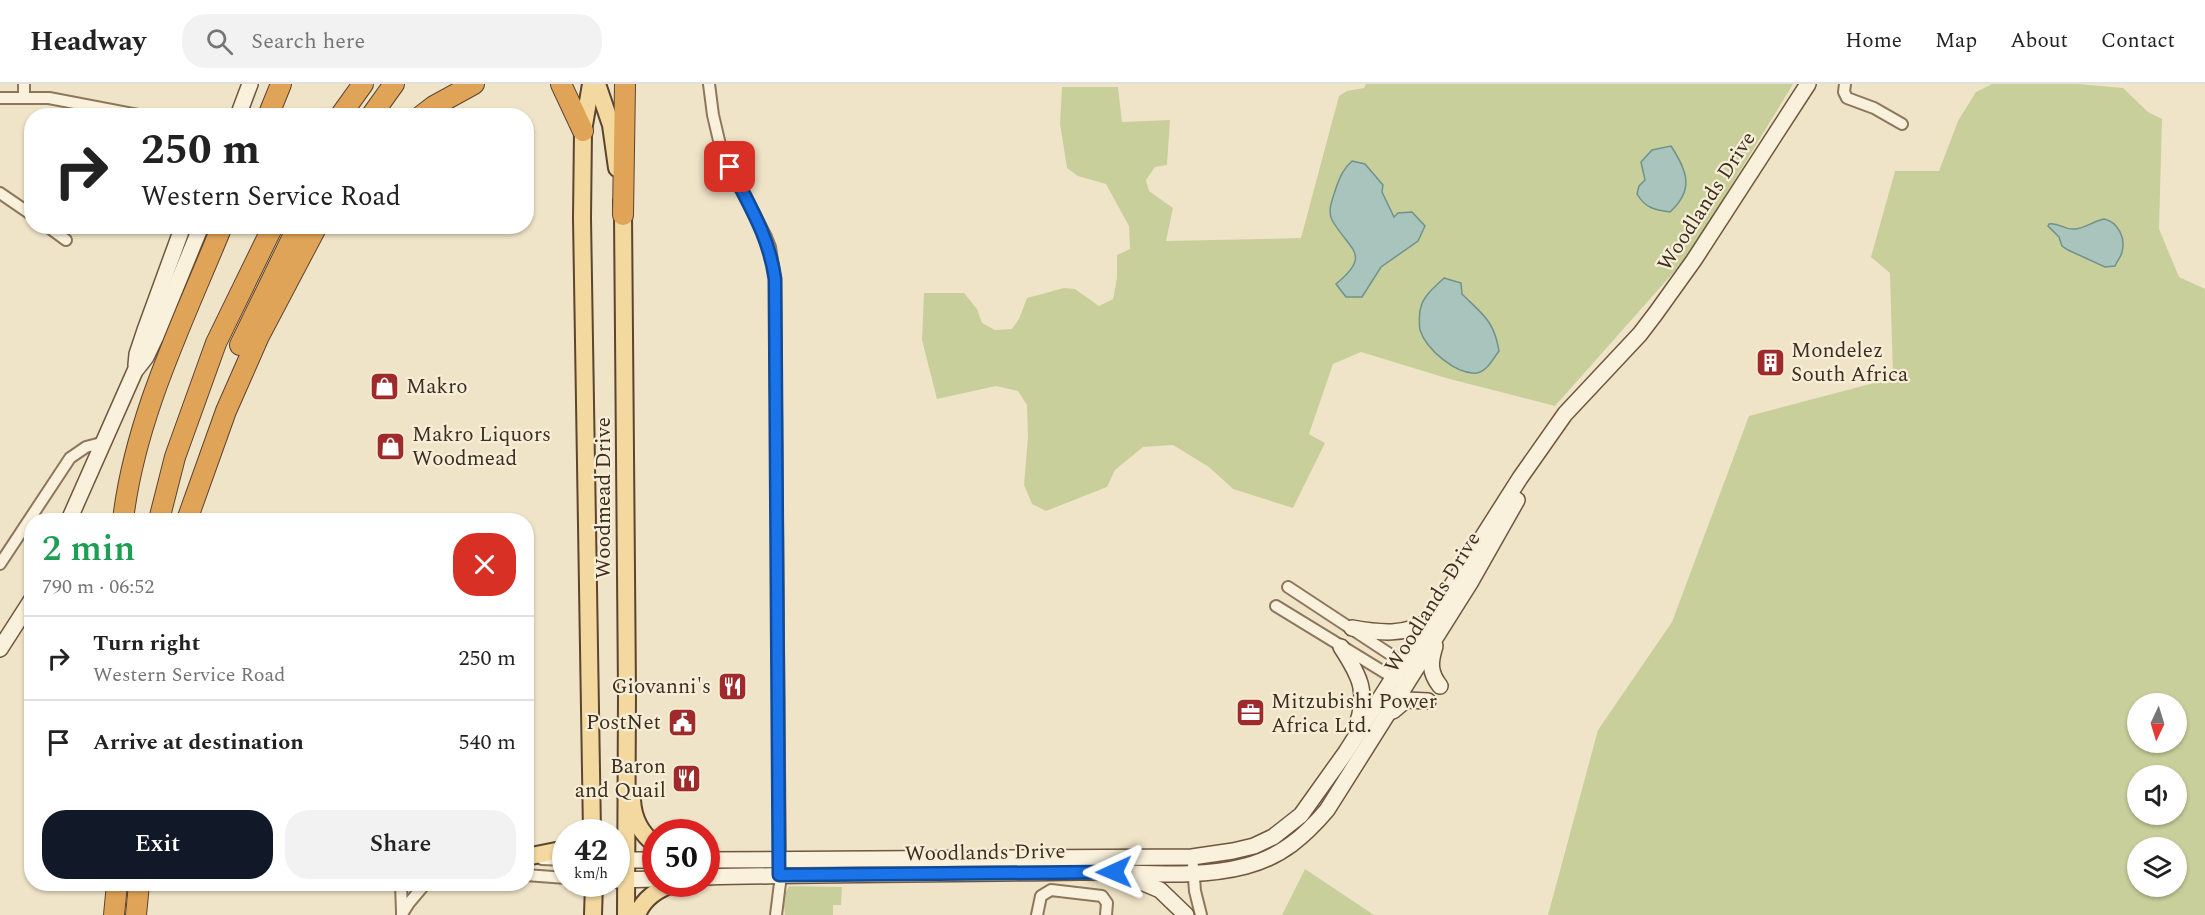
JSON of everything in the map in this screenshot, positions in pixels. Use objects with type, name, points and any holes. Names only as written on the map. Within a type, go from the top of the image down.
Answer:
[{"type":"highway","points":[[271,108],[281,84]]},
{"type":"highway","points":[[346,108],[363,84]]},
{"type":"highway","points":[[376,108],[394,84]]},
{"type":"highway","points":[[432,108],[474,84]]},
{"type":"highway","points":[[561,84],[583,131]]},
{"type":"highway","points":[[623,215],[625,84]]},
{"type":"highway","points":[[124,513],[136,446],[151,398],[219,234]]},
{"type":"highway","points":[[161,513],[175,457],[216,343],[269,234]]},
{"type":"highway","points":[[187,513],[201,453],[232,366],[294,234]]},
{"type":"highway","points":[[188,513],[226,411],[254,346],[313,234]]},
{"type":"highway","points":[[113,915],[115,891]]},
{"type":"highway","points":[[136,915],[138,891]]},
{"type":"main road","points":[[241,108],[250,84]]},
{"type":"main road","name":"Woodmead Drive","points":[[591,84],[583,131],[592,819]]},
{"type":"main road","name":"Woodmead Drive","points":[[597,84],[611,125],[623,215],[627,736],[623,819]]},
{"type":"main road","name":"Woodlands Drive","points":[[720,875],[779,867],[1192,857],[1254,846],[1273,837],[1301,815],[1399,682],[1435,625],[1520,478],[1565,414],[1640,334],[1656,313],[1694,260],[1808,84]]},
{"type":"main road","points":[[135,371],[142,338],[180,234]]},
{"type":"main road","points":[[72,513],[135,371],[151,346],[198,234]]},
{"type":"main road","points":[[0,649],[24,612]]},
{"type":"main road","points":[[1352,628],[1394,633],[1420,626],[1435,625],[1431,668],[1440,686]]},
{"type":"main road","points":[[1341,647],[1358,674],[1363,697],[1358,722],[1346,752]]},
{"type":"main road","name":"Woodlands Drive","points":[[720,861],[779,867],[1193,873],[1246,866],[1284,850],[1298,840],[1327,810],[1386,717],[1399,682]]},
{"type":"main road","points":[[1386,717],[1406,700],[1428,701]]},
{"type":"main road","points":[[627,736],[634,815],[642,832]]},
{"type":"main road","points":[[581,819],[590,750]]},
{"type":"main road","points":[[534,856],[552,852]]},
{"type":"main road","points":[[1114,872],[1154,887],[1174,902],[1186,915]]},
{"type":"main road","points":[[593,915],[594,897]]},
{"type":"main road","name":"Woodmead Drive","points":[[623,897],[626,915]]},
{"type":"main road","points":[[637,915],[650,897]]},
{"type":"street","points":[[24,84],[24,97]]},
{"type":"street","points":[[709,84],[712,115],[721,149],[766,237],[775,279],[779,867],[776,915]]},
{"type":"street","points":[[1845,84],[1844,92],[1848,99],[1874,108],[1902,124]]},
{"type":"street","points":[[0,98],[49,98],[102,108]]},
{"type":"street","points":[[0,193],[24,210]]},
{"type":"street","points":[[58,234],[66,240]]},
{"type":"street","points":[[34,513],[70,458],[86,447],[105,442]]},
{"type":"street","points":[[0,564],[24,528]]},
{"type":"street","points":[[1287,587],[1409,666]]},
{"type":"street","points":[[1276,606],[1399,682]]},
{"type":"street","points":[[1192,857],[1195,891],[1201,915]]},
{"type":"street","points":[[534,858],[552,859]]},
{"type":"street","points":[[534,876],[552,877]]},
{"type":"street","points":[[1037,915],[1039,900],[1051,890],[1102,896],[1107,903],[1106,915]]},
{"type":"street","points":[[401,891],[402,915]]},
{"type":"street","points":[[402,915],[419,891]]},
{"type":"green space","points":[[1366,84],[1793,84],[1689,255],[1555,406],[1446,378],[1361,352],[1333,364],[1309,434],[1325,443],[1293,508],[1233,489],[1209,467],[1173,445],[1143,447],[1115,470],[1107,487],[1046,511],[1032,504],[1024,485],[1028,437],[1027,405],[1018,391],[996,386],[937,399],[922,340],[924,293],[964,293],[977,309],[982,323],[995,330],[1012,329],[1019,319],[1027,298],[1064,288],[1075,289],[1099,306],[1113,299],[1117,278],[1117,255],[1130,249],[1129,226],[1106,184],[1078,176],[1067,168],[1060,124],[1062,87],[1118,87],[1122,122],[1170,120],[1167,165],[1155,167],[1146,180],[1149,191],[1173,208],[1166,241],[1301,238],[1339,96],[1347,91],[1364,88]]},
{"type":"green space","points":[[1992,84],[2078,84],[2123,88],[2148,112],[2162,119],[2159,229],[2179,277],[2205,289],[2205,915],[1548,915],[1598,730],[1672,622],[1749,416],[1893,378],[1890,273],[1871,257],[1895,171],[1939,171],[1958,121],[1976,92]]},
{"type":"green space","points":[[1305,869],[1374,915],[1282,915]]},
{"type":"green space","points":[[789,886],[842,887],[841,905],[833,905],[833,915],[785,915],[783,898]]},
{"type":"water","points":[[1671,146],[1681,164],[1686,181],[1683,196],[1670,212],[1651,208],[1637,194],[1639,186],[1645,180],[1641,162],[1652,150]]},
{"type":"water","points":[[1352,161],[1365,164],[1383,185],[1382,192],[1394,217],[1398,213],[1412,212],[1425,226],[1418,241],[1381,267],[1362,297],[1346,297],[1336,284],[1353,266],[1355,258],[1354,252],[1332,220],[1330,212],[1339,180]]},
{"type":"water","points":[[2104,219],[2113,223],[2122,236],[2122,252],[2115,266],[2105,267],[2068,250],[2062,246],[2059,237],[2048,226],[2056,224],[2078,229]]},
{"type":"water","points":[[1444,278],[1461,283],[1462,294],[1486,318],[1494,332],[1499,351],[1481,372],[1469,373],[1451,365],[1428,345],[1420,330],[1422,303],[1430,291]]},
{"type":"place","name":"Mondelez South Africa","points":[[1770,362]]},
{"type":"place","name":"Makro","points":[[385,386]]},
{"type":"place","name":"Makro Liquors Woodmead","points":[[391,446]]},
{"type":"place","name":"Giovanni's","points":[[732,686]]},
{"type":"place","name":"Mitzubishi Power Africa Ltd.","points":[[1250,713]]},
{"type":"place","name":"PostNet","points":[[682,722]]},
{"type":"place","name":"Baron and Quail","points":[[687,778]]},
{"type":"route","points":[[730,167],[766,237],[770,247],[775,279],[779,875],[1114,872]]}]
